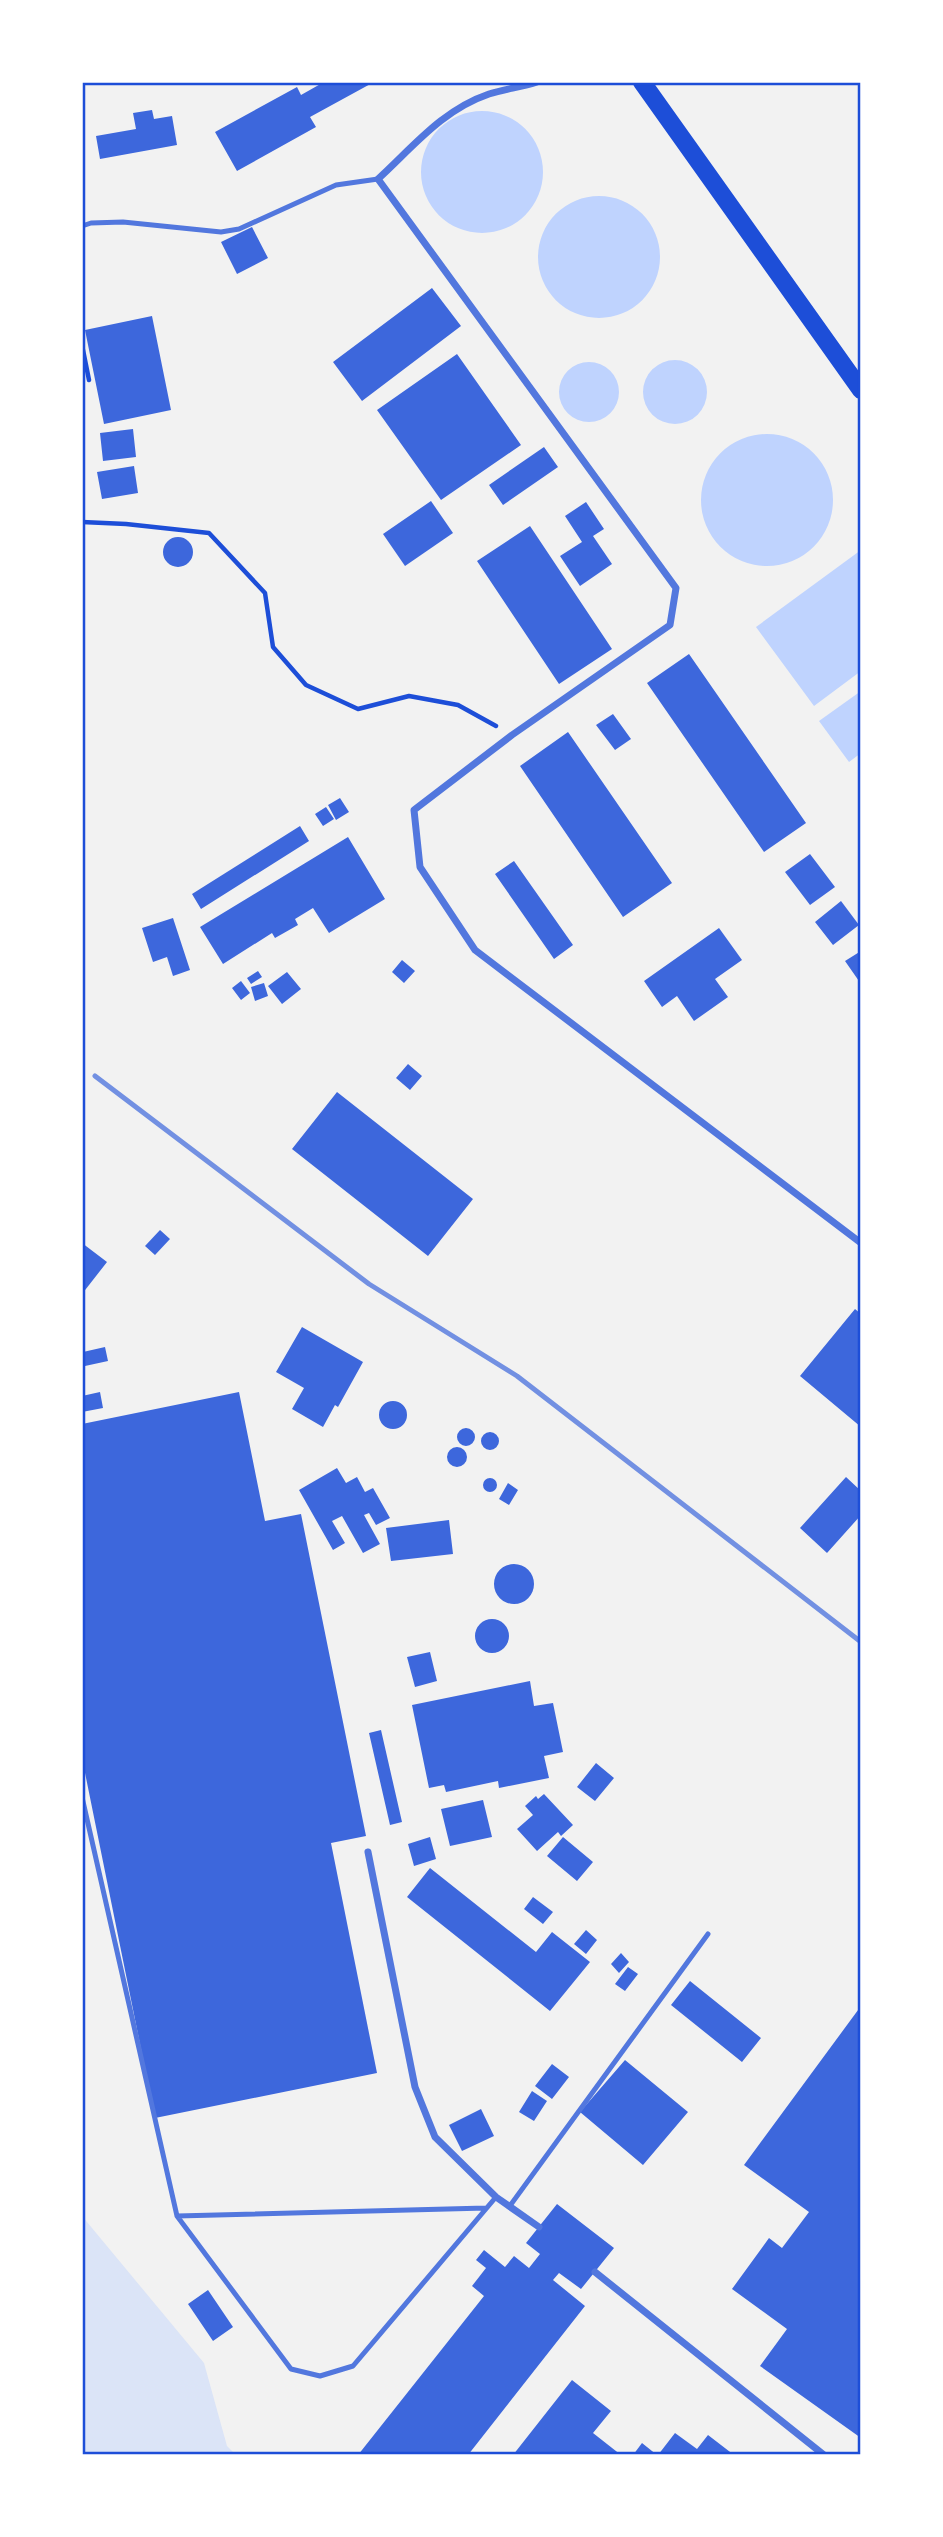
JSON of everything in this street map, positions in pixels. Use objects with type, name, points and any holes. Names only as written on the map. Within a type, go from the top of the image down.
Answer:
[{"type":"main road","points":[[642,82],[861,390]]},
{"type":"street","points":[[537,82],[489,94],[448,114],[408,148],[378,179],[676,588],[670,625],[512,735],[414,810],[420,867],[475,950],[861,1243]]},
{"type":"street","points":[[368,1852],[415,2087],[435,2137],[496,2197],[539,2227]]},
{"type":"street","points":[[595,2272],[824,2455]]},
{"type":"lane","points":[[82,226],[91,223],[123,222],[221,232],[239,229],[336,185],[378,179]]},
{"type":"lane","points":[[82,1797],[177,2216],[291,2369],[320,2376],[353,2365],[496,2197]]},
{"type":"lane","points":[[509,2207],[708,1934]]},
{"type":"lane","points":[[177,2216],[486,2208]]},
{"type":"path","points":[[82,345],[89,380]]},
{"type":"path","points":[[82,522],[209,533],[265,593],[273,647],[306,685],[358,709],[409,696],[458,705],[512,735]]},
{"type":"shaded area","points":[[82,2216],[204,2363],[227,2446],[236,2455],[82,2455]]},
{"type":"water","points":[[482,111],[505,116],[525,129],[538,149],[543,172],[538,195],[525,215],[505,228],[482,233],[459,228],[439,215],[426,195],[421,172],[426,149],[439,129],[459,116]]},
{"type":"water","points":[[599,196],[622,201],[642,214],[655,234],[660,257],[655,280],[642,300],[622,313],[599,318],[576,313],[556,300],[543,280],[538,257],[543,234],[556,214],[576,201]]},
{"type":"water","points":[[669,360],[681,360],[698,369],[705,380],[705,404],[698,415],[681,424],[669,424],[657,419],[648,410],[643,398],[643,386],[648,374],[657,365]]},
{"type":"water","points":[[589,362],[606,367],[614,375],[619,392],[614,409],[606,417],[589,422],[572,417],[564,409],[559,392],[564,375],[572,367]]},
{"type":"water","points":[[767,434],[792,439],[813,454],[828,475],[833,500],[828,525],[813,546],[792,561],[767,566],[742,561],[721,546],[706,525],[701,500],[706,475],[721,454],[742,439]]},
{"type":"water","points":[[861,550],[861,671],[814,706],[756,627]]},
{"type":"water","points":[[861,691],[861,753],[849,762],[819,721]]},
{"type":"building","points":[[324,82],[374,82],[310,117],[316,127],[237,171],[215,132],[297,87],[301,95]]},
{"type":"building","points":[[152,110],[154,119],[172,116],[177,145],[100,159],[96,136],[136,129],[133,113]]},
{"type":"building","points":[[252,227],[268,258],[237,274],[221,242]]},
{"type":"building","points":[[432,288],[461,326],[362,401],[333,362]]},
{"type":"building","points":[[152,316],[171,410],[104,424],[85,330]]},
{"type":"building","points":[[457,354],[521,445],[441,500],[377,410]]},
{"type":"building","points":[[133,429],[136,457],[103,461],[100,433]]},
{"type":"building","points":[[544,447],[558,467],[503,505],[489,485]]},
{"type":"building","points":[[134,466],[138,493],[102,499],[97,472]]},
{"type":"building","points":[[431,501],[453,533],[405,566],[383,534]]},
{"type":"building","points":[[586,502],[604,529],[593,536],[612,564],[580,586],[560,556],[582,542],[565,516]]},
{"type":"building","points":[[530,526],[612,649],[559,684],[477,561]]},
{"type":"building","points":[[178,537],[184,538],[192,546],[192,558],[184,566],[178,567],[172,566],[164,558],[163,552],[164,546],[172,538]]},
{"type":"building","points":[[689,654],[806,823],[764,852],[647,683]]},
{"type":"building","points":[[613,714],[631,739],[615,750],[596,725]]},
{"type":"building","points":[[568,732],[672,883],[623,917],[520,766]]},
{"type":"building","points":[[340,798],[349,812],[336,820],[328,805]]},
{"type":"building","points":[[326,807],[334,819],[323,826],[315,814]]},
{"type":"building","points":[[300,826],[309,841],[201,909],[192,894]]},
{"type":"building","points":[[348,837],[385,899],[329,933],[313,908],[295,919],[298,925],[275,938],[272,933],[223,964],[200,927]]},
{"type":"building","points":[[810,854],[835,887],[810,905],[785,872]]},
{"type":"building","points":[[514,861],[573,945],[554,959],[495,874]]},
{"type":"building","points":[[841,901],[859,925],[833,945],[815,922]]},
{"type":"building","points":[[173,918],[190,970],[173,976],[167,957],[153,962],[142,928]]},
{"type":"building","points":[[719,928],[742,960],[715,979],[728,997],[694,1021],[677,996],[662,1007],[644,981]]},
{"type":"building","points":[[861,951],[861,984],[845,961]]},
{"type":"building","points":[[402,960],[415,971],[404,983],[392,972]]},
{"type":"building","points":[[258,971],[262,977],[251,984],[247,978]]},
{"type":"building","points":[[287,972],[301,989],[282,1004],[268,986]]},
{"type":"building","points":[[241,981],[250,993],[241,1000],[232,988]]},
{"type":"building","points":[[264,983],[268,996],[255,1001],[251,987]]},
{"type":"building","points":[[408,1064],[422,1076],[410,1090],[396,1078]]},
{"type":"building","points":[[337,1092],[473,1199],[428,1256],[292,1149]]},
{"type":"building","points":[[160,1230],[170,1239],[155,1255],[145,1246]]},
{"type":"building","points":[[82,1243],[107,1262],[82,1294]]},
{"type":"building","points":[[855,1309],[861,1314],[861,1427],[800,1376]]},
{"type":"building","points":[[302,1327],[363,1362],[338,1407],[335,1405],[323,1427],[292,1409],[304,1388],[276,1372]]},
{"type":"building","points":[[105,1347],[108,1361],[85,1366],[83,1352]]},
{"type":"building","points":[[100,1392],[103,1408],[82,1412],[82,1396]]},
{"type":"building","points":[[239,1392],[265,1521],[301,1514],[366,1836],[331,1843],[377,2073],[155,2118],[82,1758],[82,1424]]},
{"type":"building","points":[[393,1401],[403,1405],[407,1415],[403,1425],[393,1429],[383,1425],[379,1415],[383,1405]]},
{"type":"building","points":[[466,1428],[472,1431],[475,1437],[472,1443],[466,1446],[460,1443],[457,1437],[460,1431]]},
{"type":"building","points":[[490,1432],[496,1435],[499,1441],[496,1447],[490,1450],[484,1447],[481,1441],[484,1435]]},
{"type":"building","points":[[457,1447],[464,1450],[467,1457],[464,1464],[457,1467],[450,1464],[447,1457],[450,1450]]},
{"type":"building","points":[[337,1468],[346,1483],[357,1477],[365,1492],[373,1488],[390,1518],[376,1525],[369,1513],[364,1515],[380,1544],[363,1553],[342,1516],[332,1521],[345,1543],[333,1550],[299,1490]]},
{"type":"building","points":[[846,1477],[861,1491],[861,1515],[827,1553],[800,1528]]},
{"type":"building","points":[[490,1478],[495,1480],[495,1490],[490,1492],[485,1490],[483,1485],[485,1480]]},
{"type":"building","points":[[508,1483],[518,1490],[509,1505],[499,1499]]},
{"type":"building","points":[[449,1520],[453,1554],[391,1561],[386,1528]]},
{"type":"building","points":[[514,1564],[522,1565],[528,1570],[533,1576],[533,1592],[528,1598],[522,1603],[514,1604],[506,1603],[500,1598],[495,1592],[494,1584],[495,1576],[500,1570],[506,1565]]},
{"type":"building","points":[[492,1619],[504,1624],[509,1636],[504,1648],[492,1653],[480,1648],[475,1636],[480,1624]]},
{"type":"building","points":[[430,1652],[437,1681],[415,1687],[407,1657]]},
{"type":"building","points":[[530,1681],[534,1706],[553,1703],[563,1752],[544,1756],[549,1778],[499,1788],[498,1781],[446,1792],[444,1785],[429,1788],[412,1705]]},
{"type":"building","points":[[381,1730],[402,1822],[390,1825],[369,1733]]},
{"type":"building","points":[[596,1763],[614,1778],[595,1801],[577,1787]]},
{"type":"building","points":[[544,1794],[573,1825],[561,1836],[558,1832],[537,1851],[517,1829],[533,1815],[525,1806],[536,1796],[538,1799]]},
{"type":"building","points":[[483,1800],[492,1837],[450,1846],[441,1809]]},
{"type":"building","points":[[430,1837],[436,1859],[414,1866],[408,1844]]},
{"type":"building","points":[[563,1837],[593,1862],[577,1881],[547,1856]]},
{"type":"building","points":[[430,1868],[536,1952],[552,1932],[590,1962],[550,2011],[407,1897]]},
{"type":"building","points":[[533,1897],[553,1912],[543,1924],[524,1909]]},
{"type":"building","points":[[586,1930],[597,1940],[586,1954],[574,1944]]},
{"type":"building","points":[[621,1953],[629,1962],[619,1973],[611,1964]]},
{"type":"building","points":[[628,1967],[638,1974],[625,1991],[615,1984]]},
{"type":"building","points":[[690,1981],[761,2038],[742,2062],[671,2005]]},
{"type":"building","points":[[861,2006],[861,2438],[760,2366],[787,2329],[732,2289],[769,2238],[782,2248],[809,2212],[744,2165]]},
{"type":"building","points":[[625,2060],[688,2112],[643,2165],[580,2112]]},
{"type":"building","points":[[552,2064],[569,2077],[552,2099],[535,2086]]},
{"type":"building","points":[[532,2091],[547,2101],[534,2121],[519,2112]]},
{"type":"building","points":[[481,2109],[494,2136],[462,2151],[449,2125]]},
{"type":"building","points":[[557,2204],[614,2248],[581,2289],[559,2273],[553,2280],[585,2306],[468,2455],[358,2455],[484,2296],[472,2286],[486,2268],[476,2260],[484,2250],[505,2267],[514,2256],[529,2268],[540,2254],[526,2243]]},
{"type":"building","points":[[208,2290],[233,2327],[213,2341],[188,2304]]},
{"type":"building","points":[[572,2380],[611,2411],[593,2433],[621,2455],[513,2455]]},
{"type":"building","points":[[675,2433],[697,2449],[708,2435],[734,2455],[658,2455]]},
{"type":"building","points":[[642,2443],[657,2455],[633,2455]]},
{"type":"railway","points":[[95,1076],[369,1284],[517,1376],[861,1642]]}]
